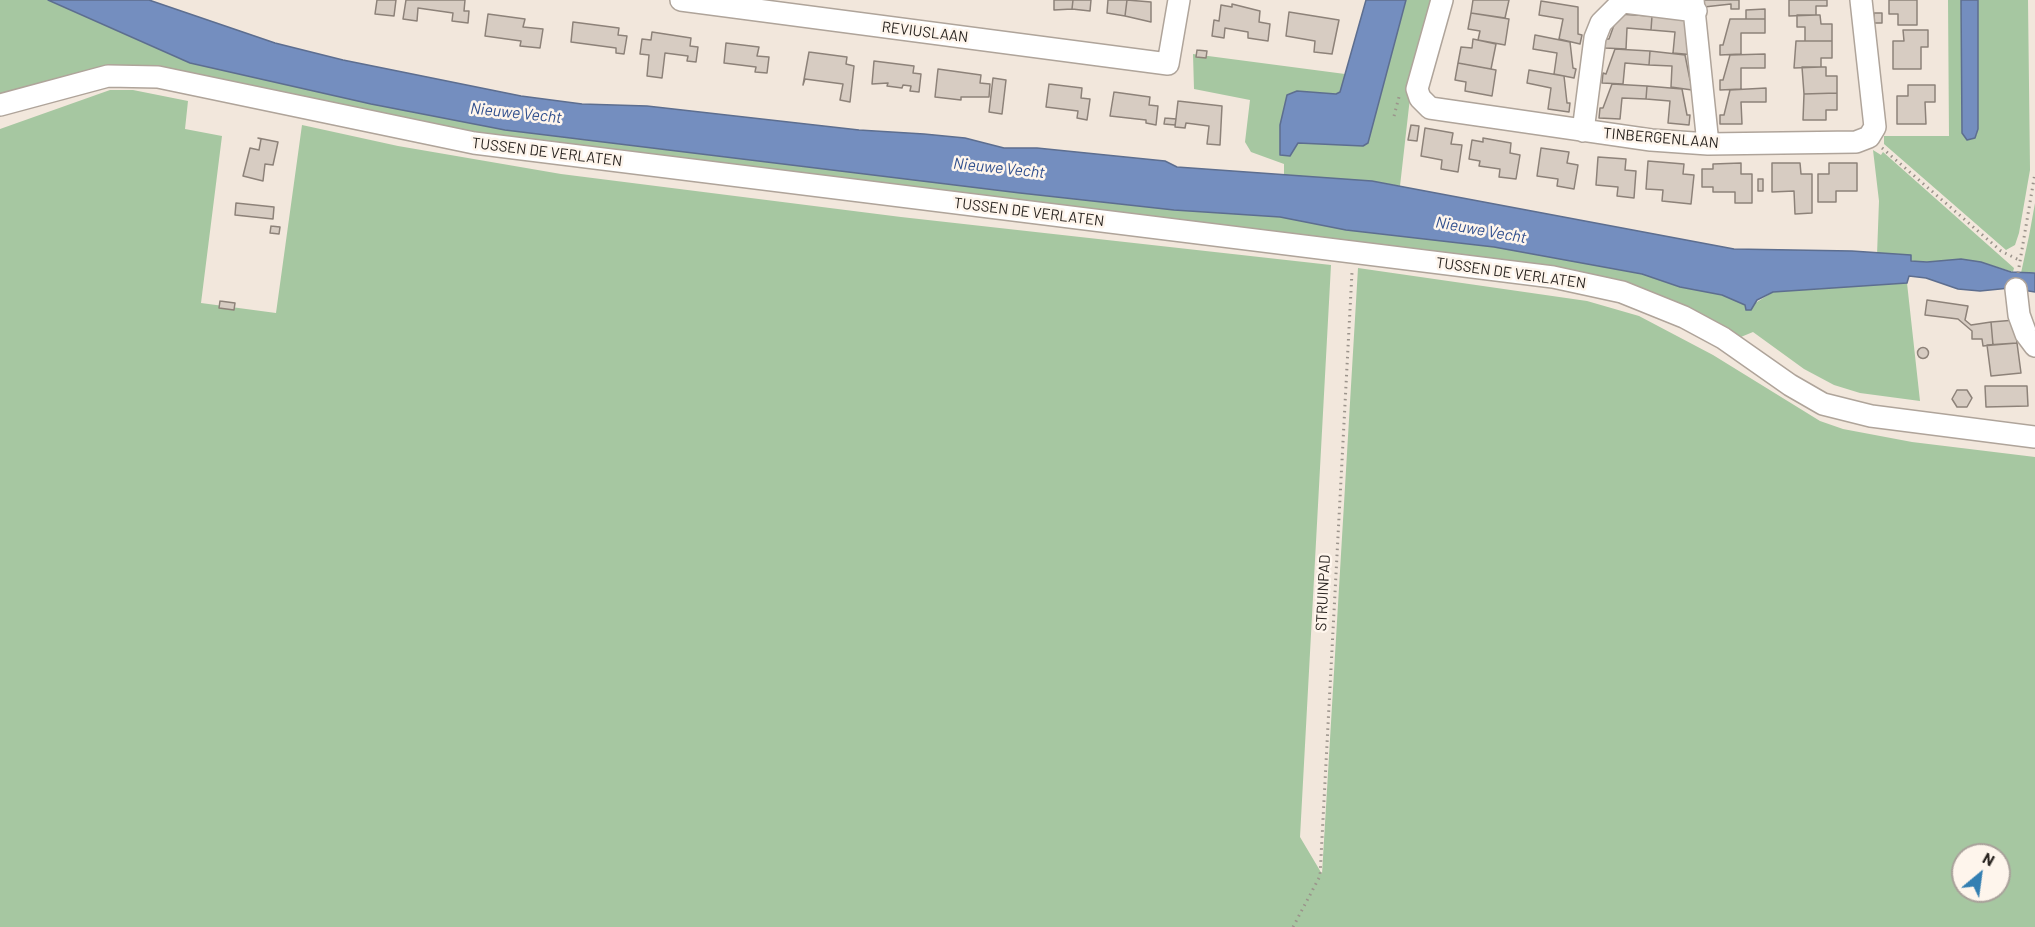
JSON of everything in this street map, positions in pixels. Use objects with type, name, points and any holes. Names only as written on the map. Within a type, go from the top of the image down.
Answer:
[{"type":"street","name":"REVIUSLAAN","points":[[681,0],[1168,64],[1179,0]]},
{"type":"street","name":"TINBERGENLAAN","points":[[1442,0],[1417,89],[1420,99],[1430,108],[1583,131],[1708,144],[1856,142],[1869,137]]},
{"type":"street","points":[[1861,0],[1875,127],[1869,137]]},
{"type":"street","points":[[1583,131],[1595,38],[1601,24],[1624,1],[1694,6],[1708,144]]},
{"type":"street","name":"TUSSEN DE VERLATEN","points":[[0,105],[101,77],[158,77],[474,143],[1553,277],[1607,288],[1667,309],[1706,328],[1790,385],[1823,404],[1871,416],[2035,438]]},
{"type":"street","points":[[2017,280],[2019,315],[2026,334],[2035,346]]},
{"type":"path","points":[[1869,137],[2001,251],[2019,260]]},
{"type":"path","points":[[2017,280],[2035,173]]},
{"type":"path","name":"STRUINPAD","points":[[1293,927],[1320,876],[1353,252]]},
{"type":"green space","points":[[0,0],[48,0],[190,63],[371,104],[505,130],[1020,193],[1174,210],[1280,217],[1346,230],[1494,247],[1642,274],[1680,287],[1722,295],[1745,305],[1752,305],[1773,292],[1907,283],[1920,401],[1860,393],[1834,385],[1804,369],[1753,332],[1736,339],[1643,293],[489,139],[150,71],[0,99]]},
{"type":"green space","points":[[1406,0],[1434,0],[1412,80],[1400,186],[1372,181],[1284,177],[1284,164],[1251,152],[1245,142],[1250,100],[1194,89],[1193,54],[1345,74],[1340,92],[1336,94],[1298,91],[1287,95],[1280,125],[1280,155],[1290,156],[1298,143],[1368,143]]},
{"type":"green space","points":[[1948,0],[1961,0],[1962,133],[1977,135],[1978,0],[2028,0],[2030,170],[2019,233],[2015,245],[2006,250],[1884,144],[1884,136],[1949,136]]},
{"type":"green space","points":[[110,90],[133,90],[188,101],[185,129],[222,136],[201,303],[276,313],[302,125],[398,146],[561,174],[901,217],[1331,265],[1300,837],[1322,874],[1358,268],[1587,301],[1639,316],[1713,355],[1820,421],[1843,429],[1912,442],[2035,457],[2035,927],[0,927],[0,129]]},
{"type":"green space","points":[[1873,150],[1881,155],[1883,152],[2014,268],[2013,272],[1981,262],[1961,259],[1928,262],[1911,261],[1911,255],[1877,255],[1879,201]]},
{"type":"green space","points":[[2035,203],[2035,272],[2021,273],[2029,236]]},
{"type":"water","name":"Nieuwe Vecht","points":[[48,0],[149,0],[275,43],[343,60],[521,96],[582,104],[647,106],[859,130],[965,138],[1004,148],[1037,148],[1165,161],[1177,167],[1372,181],[1734,249],[1852,251],[1911,255],[1911,261],[1961,259],[1981,262],[2011,272],[2035,273],[2035,292],[2010,288],[1980,291],[1958,289],[1926,278],[1909,276],[1907,283],[1773,292],[1757,300],[1751,310],[1746,310],[1745,305],[1722,295],[1680,287],[1642,274],[1494,247],[1346,230],[1280,217],[1174,210],[1020,193],[505,130],[371,104],[190,63]]},
{"type":"water","points":[[1366,0],[1406,0],[1368,143],[1363,146],[1298,143],[1290,156],[1280,155],[1280,125],[1287,95],[1297,91],[1336,94],[1340,92]]},
{"type":"water","points":[[1961,0],[1978,0],[1978,129],[1975,138],[1967,140],[1962,133]]},
{"type":"building","points":[[377,0],[396,0],[394,16],[375,14]]},
{"type":"building","points":[[406,0],[465,0],[464,11],[469,11],[468,23],[452,21],[453,13],[418,8],[417,21],[403,19]]},
{"type":"building","points":[[1054,0],[1073,0],[1072,9],[1054,10]]},
{"type":"building","points":[[1073,0],[1091,0],[1090,11],[1072,9]]},
{"type":"building","points":[[1108,0],[1127,0],[1125,16],[1107,13]]},
{"type":"building","points":[[1127,0],[1151,2],[1151,22],[1125,16]]},
{"type":"building","points":[[1473,0],[1509,0],[1505,18],[1471,13]]},
{"type":"building","points":[[1704,0],[1739,0],[1739,9],[1731,9],[1731,4],[1704,7]]},
{"type":"building","points":[[1789,0],[1827,0],[1827,6],[1816,6],[1816,15],[1789,16]]},
{"type":"building","points":[[1889,0],[1917,0],[1917,25],[1898,25],[1898,14],[1889,14]]},
{"type":"building","points":[[1541,1],[1578,7],[1578,34],[1582,35],[1580,44],[1559,39],[1563,19],[1539,15]]},
{"type":"building","points":[[1232,4],[1260,11],[1259,22],[1270,24],[1268,41],[1248,38],[1248,32],[1225,28],[1224,38],[1212,36],[1214,20],[1219,21],[1221,5],[1232,7]]},
{"type":"building","points":[[1765,9],[1765,19],[1746,19],[1746,10]]},
{"type":"building","points":[[1289,12],[1339,20],[1332,54],[1314,52],[1315,41],[1286,36]]},
{"type":"building","points":[[1471,13],[1509,19],[1505,45],[1478,40],[1480,31],[1468,29]]},
{"type":"building","points":[[1874,13],[1882,13],[1882,23],[1874,23]]},
{"type":"building","points":[[488,14],[525,19],[523,27],[543,29],[540,48],[520,46],[521,41],[485,36]]},
{"type":"building","points":[[1618,14],[1652,16],[1651,30],[1627,28],[1626,49],[1605,48],[1605,39],[1609,39]]},
{"type":"building","points":[[1797,15],[1820,15],[1821,24],[1832,24],[1832,41],[1805,41],[1805,27],[1797,27]]},
{"type":"building","points":[[1652,16],[1687,19],[1695,55],[1673,53],[1675,32],[1651,30]]},
{"type":"building","points":[[1730,19],[1765,19],[1765,33],[1741,33],[1741,54],[1720,55],[1720,45],[1723,45]]},
{"type":"building","points":[[573,22],[619,28],[618,35],[627,36],[624,54],[616,53],[616,48],[571,42]]},
{"type":"building","points":[[1903,30],[1928,30],[1928,47],[1921,47],[1921,69],[1893,69],[1893,41],[1904,41]]},
{"type":"building","points":[[652,32],[691,38],[690,46],[698,47],[696,62],[687,61],[688,56],[665,53],[662,78],[647,76],[649,55],[640,54],[642,39],[651,40]]},
{"type":"building","points":[[1535,35],[1570,42],[1573,68],[1576,69],[1574,78],[1554,74],[1557,53],[1533,49]]},
{"type":"building","points":[[1473,39],[1496,44],[1491,69],[1458,63],[1461,47],[1472,48]]},
{"type":"building","points":[[1796,41],[1832,41],[1832,58],[1821,58],[1821,67],[1794,68]]},
{"type":"building","points":[[726,43],[759,47],[757,56],[769,57],[767,73],[755,72],[756,67],[724,63]]},
{"type":"building","points":[[1615,49],[1650,51],[1649,65],[1625,63],[1623,84],[1602,83],[1603,73],[1606,74]]},
{"type":"building","points":[[1197,50],[1207,51],[1206,58],[1196,57]]},
{"type":"building","points":[[1650,51],[1685,55],[1690,80],[1693,80],[1692,90],[1671,87],[1672,66],[1649,65]]},
{"type":"building","points":[[809,52],[847,57],[846,64],[854,66],[850,102],[840,100],[843,84],[805,79],[803,85]]},
{"type":"building","points":[[1765,54],[1765,68],[1741,68],[1741,89],[1720,90],[1720,80],[1723,80],[1730,55]]},
{"type":"building","points":[[874,61],[914,66],[913,73],[921,74],[919,92],[910,91],[911,86],[903,85],[902,88],[887,86],[888,83],[872,84]]},
{"type":"building","points":[[1458,63],[1496,70],[1492,96],[1465,91],[1466,82],[1455,80]]},
{"type":"building","points":[[1802,67],[1826,67],[1826,76],[1837,76],[1837,93],[1804,94]]},
{"type":"building","points":[[938,69],[981,75],[980,83],[990,84],[989,97],[961,97],[961,100],[935,97]]},
{"type":"building","points":[[1529,70],[1564,76],[1567,103],[1570,103],[1569,112],[1548,109],[1551,88],[1527,83]]},
{"type":"building","points":[[993,78],[1006,80],[1002,114],[989,112]]},
{"type":"building","points":[[1049,84],[1082,88],[1081,98],[1090,99],[1087,120],[1077,118],[1078,111],[1046,107]]},
{"type":"building","points":[[1612,84],[1647,86],[1646,99],[1622,98],[1620,119],[1599,118],[1600,108],[1603,108]]},
{"type":"building","points":[[1908,85],[1935,85],[1935,102],[1925,102],[1926,124],[1897,124],[1897,96],[1908,96]]},
{"type":"building","points":[[1647,86],[1682,89],[1687,115],[1690,115],[1689,125],[1668,123],[1670,101],[1646,99]]},
{"type":"building","points":[[1766,88],[1766,102],[1741,102],[1742,124],[1720,124],[1720,115],[1724,115],[1730,90]]},
{"type":"building","points":[[1114,92],[1150,97],[1149,105],[1158,106],[1156,125],[1146,123],[1146,120],[1110,116]]},
{"type":"building","points":[[1837,93],[1837,110],[1826,110],[1826,120],[1803,120],[1804,94]]},
{"type":"building","points":[[1178,101],[1222,106],[1220,145],[1207,144],[1209,126],[1186,123],[1185,128],[1175,127]]},
{"type":"building","points":[[1165,118],[1176,119],[1175,125],[1164,124]]},
{"type":"building","points":[[1411,125],[1419,126],[1417,141],[1408,140]]},
{"type":"building","points":[[1425,128],[1453,133],[1451,144],[1462,145],[1458,172],[1441,169],[1442,160],[1421,156]]},
{"type":"building","points":[[258,138],[278,142],[273,165],[265,164],[263,181],[243,176],[250,148],[259,150],[261,139]]},
{"type":"building","points":[[1483,138],[1511,143],[1510,153],[1520,155],[1516,179],[1499,177],[1500,169],[1479,166],[1480,161],[1469,159],[1472,140],[1483,142]]},
{"type":"building","points":[[1541,148],[1569,152],[1567,163],[1578,165],[1574,189],[1557,186],[1558,179],[1537,176]]},
{"type":"building","points":[[1598,157],[1626,159],[1625,170],[1636,171],[1634,198],[1617,196],[1618,187],[1596,185]]},
{"type":"building","points":[[1648,161],[1684,164],[1683,174],[1694,175],[1691,204],[1662,201],[1663,190],[1646,189]]},
{"type":"building","points":[[1741,163],[1741,174],[1752,174],[1752,203],[1735,203],[1735,192],[1713,192],[1713,187],[1702,187],[1702,169],[1713,169],[1713,164]]},
{"type":"building","points":[[1772,163],[1800,163],[1801,174],[1812,174],[1812,213],[1795,214],[1794,191],[1772,192]]},
{"type":"building","points":[[1829,163],[1857,163],[1857,191],[1836,191],[1836,202],[1818,202],[1818,174],[1829,174]]},
{"type":"building","points":[[1758,179],[1763,179],[1763,191],[1758,191]]},
{"type":"building","points":[[236,203],[274,207],[273,219],[235,215]]},
{"type":"building","points":[[271,226],[280,227],[279,234],[270,233]]},
{"type":"building","points":[[1927,300],[1968,306],[1965,320],[1971,325],[1991,322],[1993,345],[1983,346],[1982,339],[1972,339],[1972,331],[1958,319],[1925,315]]},
{"type":"building","points":[[220,301],[235,303],[234,310],[219,308]]},
{"type":"building","points":[[2015,320],[2017,343],[1993,345],[1991,322]]},
{"type":"building","points":[[2017,343],[2021,373],[1991,376],[1987,345]]},
{"type":"building","points":[[1923,348],[1927,349],[1927,357],[1923,358],[1919,357],[1918,353],[1919,349]]},
{"type":"building","points":[[1985,386],[2027,386],[2028,406],[1986,407]]},
{"type":"building","points":[[1957,390],[1967,390],[1972,398],[1967,407],[1957,407],[1952,399]]}]
